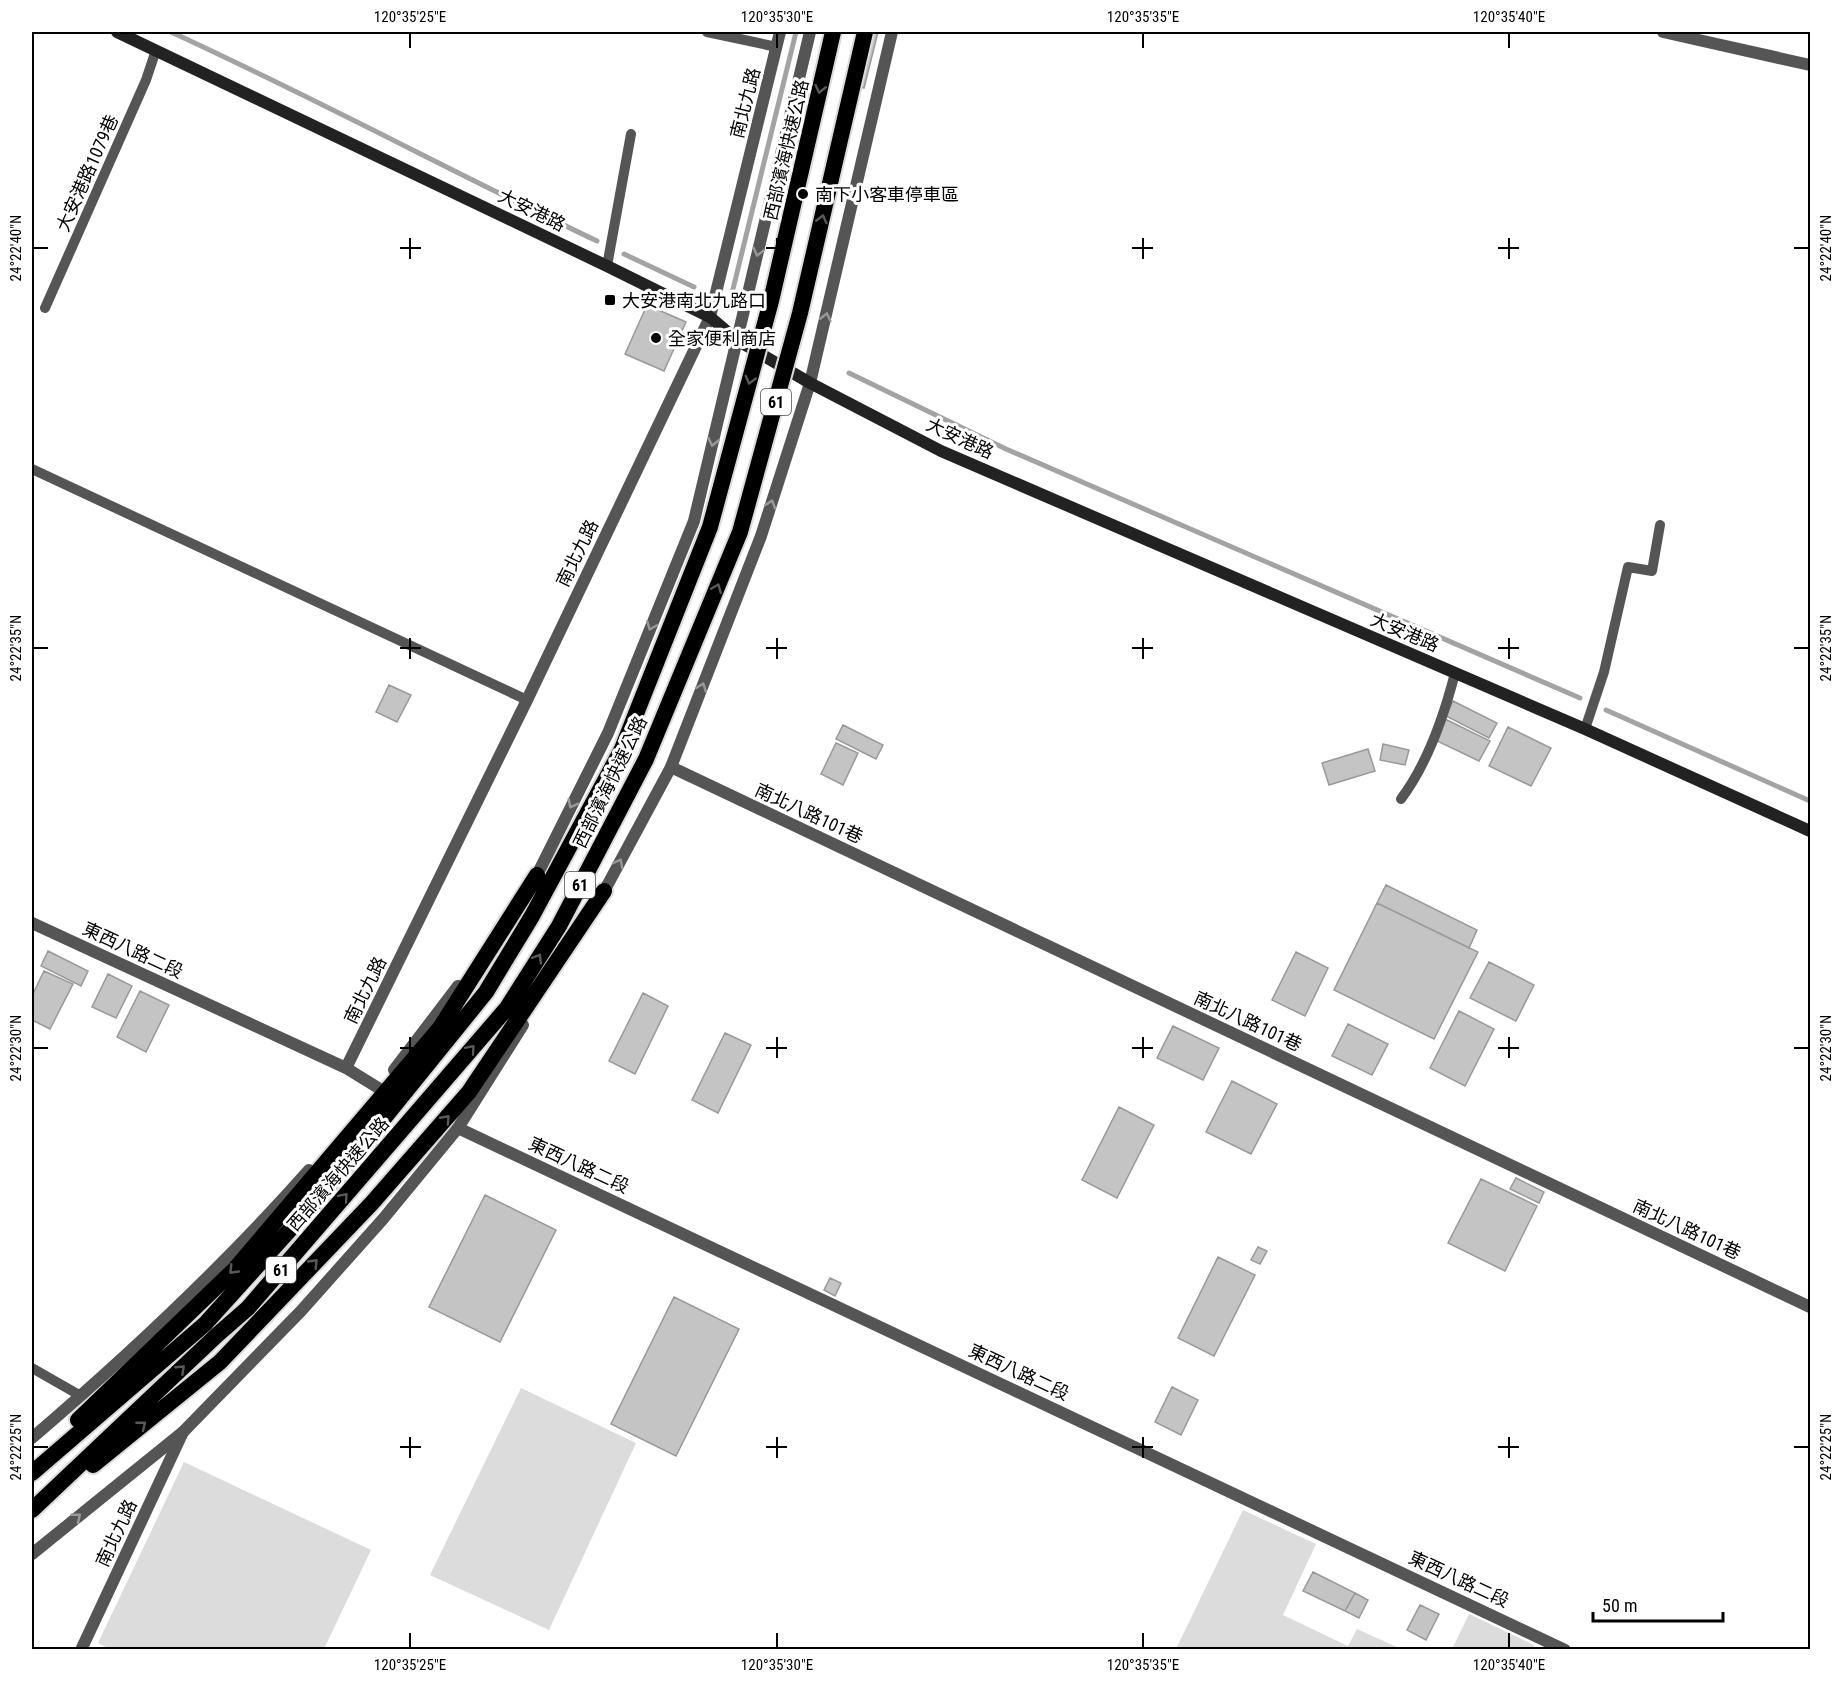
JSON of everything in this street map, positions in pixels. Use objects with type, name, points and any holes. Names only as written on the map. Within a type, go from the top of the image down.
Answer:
[{"type":"highway","name":"西部濱海快速公路","points":[[32,1473],[205,1324],[313,1204],[486,992],[532,916],[622,749],[710,526],[771,301],[833,32]]},
{"type":"highway","name":"西部濱海快速公路","points":[[32,1510],[216,1335],[248,1308],[507,1008],[559,926],[646,759],[740,532],[800,313],[865,32]]},
{"type":"highway","points":[[32,1467],[243,1260],[440,1028],[537,875]]},
{"type":"highway","points":[[32,1515],[220,1362],[372,1203],[469,1092],[604,891]]},
{"type":"main road","name":"大安港路","points":[[117,32],[710,317],[737,340],[810,383],[941,451],[1585,729],[1810,831]]},
{"type":"street","name":"南北九路","points":[[346,1068],[527,699],[710,317],[780,32]]},
{"type":"street","points":[[32,1437],[81,1396],[154,1328],[273,1210],[380,1089],[467,974],[513,900],[537,875],[608,733],[694,521],[810,32]]},
{"type":"street","points":[[32,1554],[183,1432],[301,1311],[383,1219],[458,1128],[581,934],[671,767],[760,536],[810,383],[892,32]]},
{"type":"street","points":[[1663,32],[1810,65]]},
{"type":"street","name":"南北八路101巷","points":[[671,767],[1810,1307]]},
{"type":"street","name":"東西八路二段","points":[[32,923],[346,1068],[380,1089]]},
{"type":"street","name":"東西八路二段","points":[[458,1128],[1565,1650]]},
{"type":"street","name":"南北九路","points":[[81,1650],[183,1432]]},
{"type":"lane","points":[[707,32],[777,47]]},
{"type":"lane","name":"大安港路1079巷","points":[[45,308],[146,81],[156,50]]},
{"type":"lane","points":[[607,266],[631,134]]},
{"type":"lane","points":[[32,469],[527,699]]},
{"type":"lane","points":[[1585,729],[1604,672],[1628,567],[1652,571],[1660,525]]},
{"type":"lane","points":[[1401,799],[1416,780],[1446,706],[1455,673]]},
{"type":"lane","points":[[32,1368],[81,1396]]},
{"type":"shaded area","points":[[521,1388],[636,1443],[549,1630],[430,1575]]},
{"type":"shaded area","points":[[184,1462],[371,1550],[324,1649],[112,1650],[98,1643]]},
{"type":"shaded area","points":[[1243,1510],[1316,1544],[1283,1615],[1348,1646],[1357,1629],[1401,1649],[1176,1649]]},
{"type":"shaded area","points":[[1469,1614],[1534,1645],[1532,1649],[1452,1649]]},
{"type":"building","points":[[863,32],[878,32],[864,88],[849,84]]},
{"type":"building","name":"全家便利商店","points":[[647,305],[686,322],[664,371],[625,354]]},
{"type":"building","points":[[389,685],[411,695],[397,722],[376,712]]},
{"type":"building","points":[[1453,701],[1497,723],[1489,738],[1446,716]]},
{"type":"building","points":[[1445,719],[1490,741],[1479,761],[1435,740]]},
{"type":"building","points":[[843,725],[883,745],[876,759],[836,739]]},
{"type":"building","points":[[1508,727],[1551,748],[1531,786],[1489,766]]},
{"type":"building","points":[[836,743],[858,753],[843,785],[821,774]]},
{"type":"building","points":[[1383,744],[1409,750],[1405,765],[1380,760]]},
{"type":"building","points":[[1368,749],[1375,771],[1329,785],[1322,763]]},
{"type":"building","points":[[1386,885],[1477,930],[1469,948],[1377,903]]},
{"type":"building","points":[[1377,903],[1478,952],[1434,1039],[1334,990]]},
{"type":"building","points":[[48,951],[88,971],[81,986],[41,966]]},
{"type":"building","points":[[1296,952],[1328,968],[1305,1016],[1272,1000]]},
{"type":"building","points":[[1489,962],[1534,985],[1516,1021],[1470,998]]},
{"type":"building","points":[[44,971],[73,984],[50,1029],[32,1020],[32,996]]},
{"type":"building","points":[[108,974],[132,986],[116,1018],[92,1007]]},
{"type":"building","points":[[140,991],[169,1005],[146,1052],[117,1037]]},
{"type":"building","points":[[643,993],[668,1006],[635,1074],[609,1061]]},
{"type":"building","points":[[1459,1011],[1494,1029],[1465,1086],[1430,1068]]},
{"type":"building","points":[[1348,1024],[1388,1044],[1372,1075],[1332,1056]]},
{"type":"building","points":[[1173,1026],[1219,1048],[1203,1080],[1157,1058]]},
{"type":"building","points":[[725,1033],[751,1045],[718,1113],[692,1100]]},
{"type":"building","points":[[1232,1081],[1277,1104],[1251,1154],[1206,1132]]},
{"type":"building","points":[[1119,1107],[1154,1125],[1117,1198],[1082,1180]]},
{"type":"building","points":[[1516,1178],[1544,1192],[1539,1203],[1510,1189]]},
{"type":"building","points":[[1481,1179],[1537,1206],[1505,1271],[1448,1243]]},
{"type":"building","points":[[485,1195],[556,1230],[500,1342],[429,1307]]},
{"type":"building","points":[[1258,1247],[1267,1251],[1260,1264],[1251,1260]]},
{"type":"building","points":[[1218,1257],[1255,1275],[1214,1356],[1178,1338]]},
{"type":"building","points":[[830,1278],[841,1283],[835,1296],[824,1290]]},
{"type":"building","points":[[674,1297],[739,1329],[676,1456],[611,1424]]},
{"type":"building","points":[[1172,1387],[1198,1400],[1181,1435],[1155,1422]]},
{"type":"building","points":[[1313,1572],[1355,1593],[1345,1611],[1303,1591]]},
{"type":"building","points":[[1355,1593],[1368,1600],[1359,1618],[1345,1611]]},
{"type":"building","points":[[1420,1605],[1439,1614],[1426,1640],[1407,1630]]},
{"type":"waterway","points":[[171,32],[597,241]]},
{"type":"waterway","points":[[733,289],[796,32]]},
{"type":"waterway","points":[[624,254],[694,287]]},
{"type":"waterway","points":[[849,373],[1006,449],[1580,698]]},
{"type":"waterway","points":[[1606,710],[1810,801]]},
{"type":"place","name":"南下小客車停車區","points":[[803,194]]},
{"type":"place","name":"大安港南北九路口","points":[[610,300]]},
{"type":"place","name":"全家便利商店","points":[[656,338]]}]
